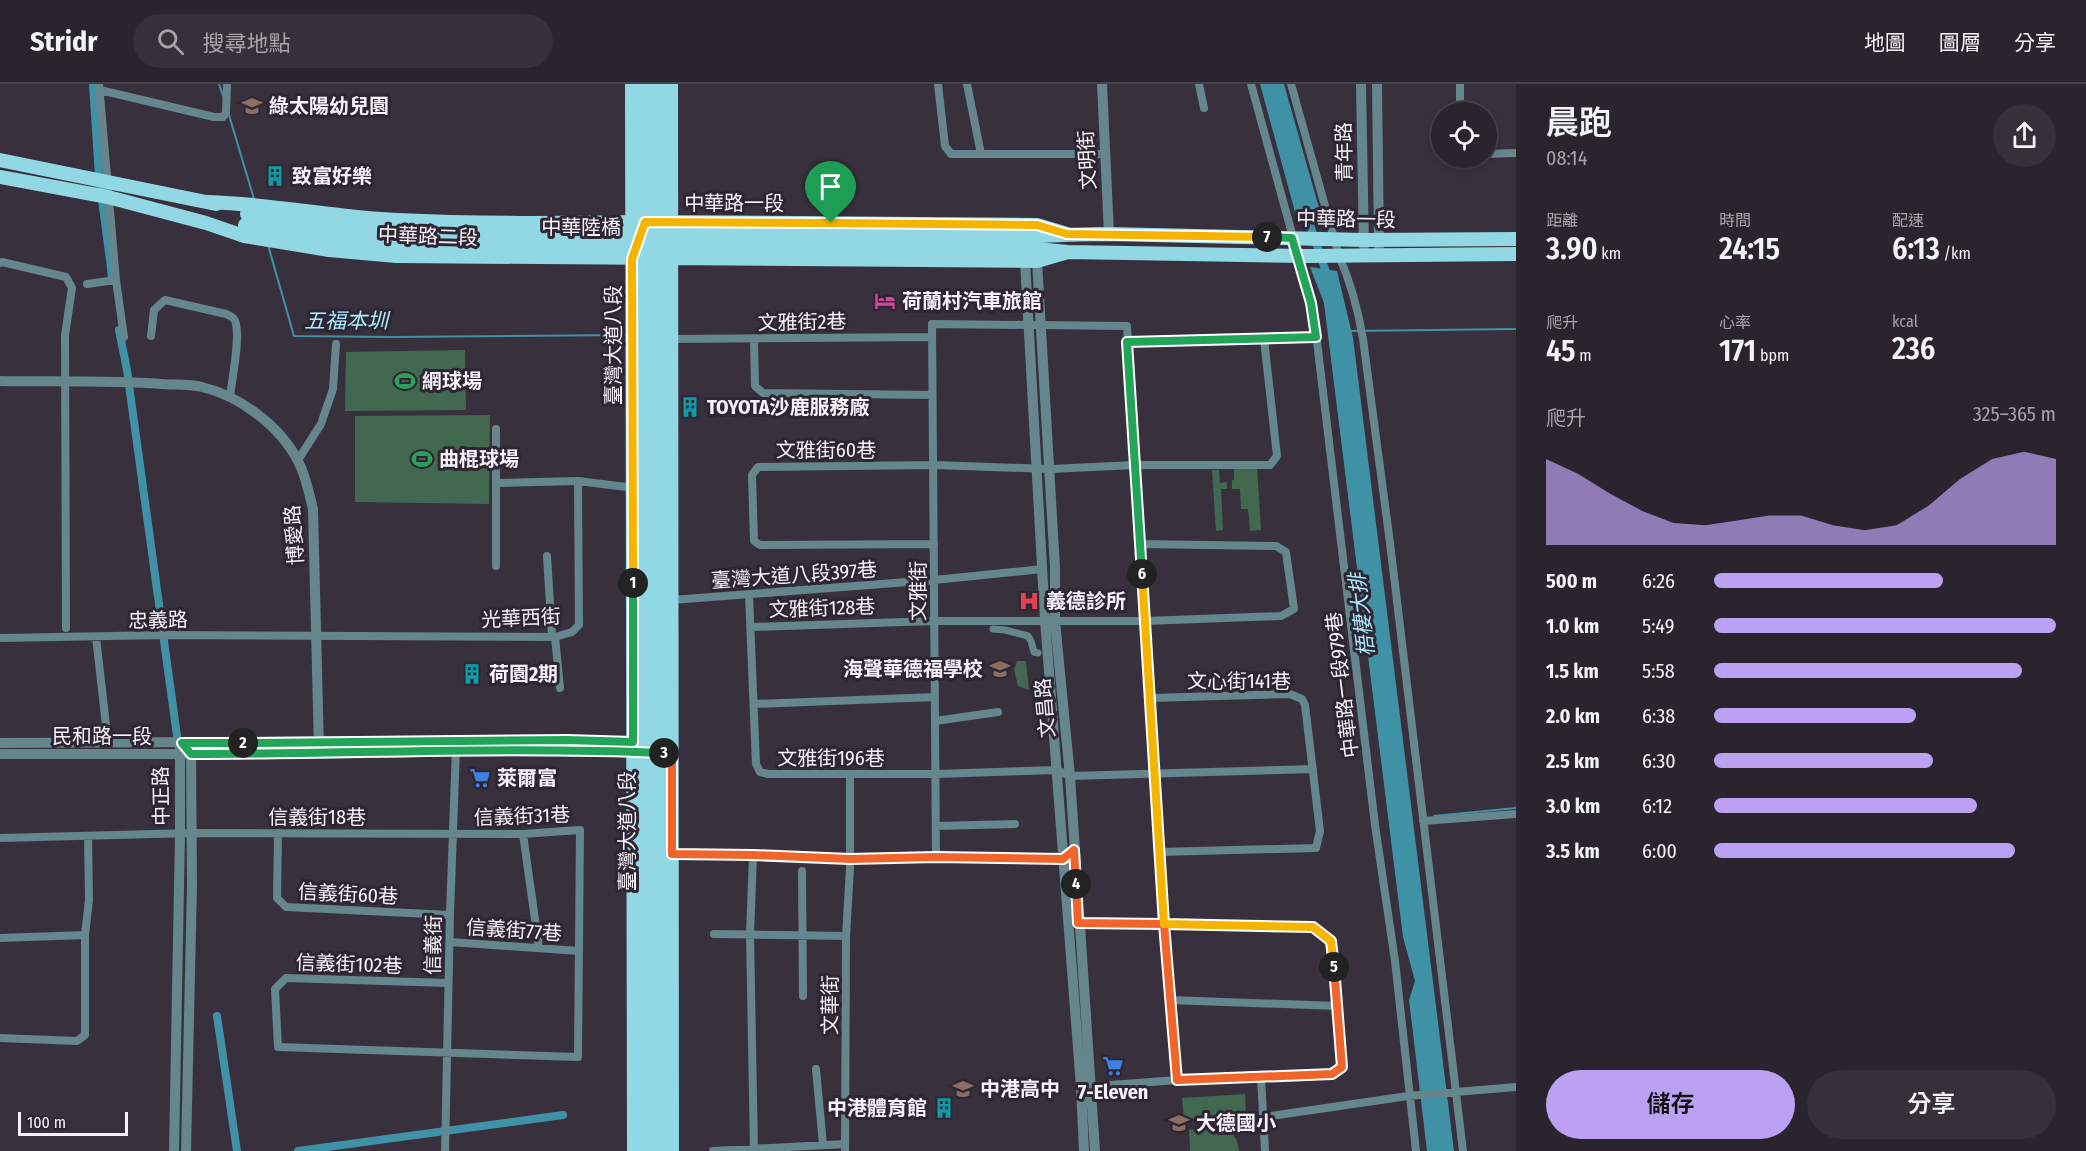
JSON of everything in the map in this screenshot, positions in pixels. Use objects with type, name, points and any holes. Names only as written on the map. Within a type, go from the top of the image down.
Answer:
[{"type":"main road","name":"臺灣大道八段","points":[[632,84],[651,222]]},
{"type":"main road","name":"臺灣大道八段","points":[[644,84],[651,222],[652,488],[659,589],[653,747],[653,854],[660,1151]]},
{"type":"main road","name":"臺灣大道八段","points":[[647,1151],[653,854],[651,222],[657,84]]},
{"type":"main road","name":"臺灣大道八段","points":[[651,222],[671,84]]},
{"type":"main road","name":"中華路二段","points":[[0,160],[209,202],[248,203],[328,214],[396,220],[651,222]]},
{"type":"main road","name":"中華路二段","points":[[0,177],[108,197],[206,223],[244,236],[282,243],[396,256],[651,259]]},
{"type":"main road","name":"中華路二段","points":[[209,202],[246,220]]},
{"type":"main road","name":"中華路二段","points":[[206,223],[246,220]]},
{"type":"main road","name":"中華陸橋","points":[[246,220],[396,232],[990,243]]},
{"type":"main road","name":"中華路一段","points":[[651,222],[1037,225],[1067,234]]},
{"type":"main road","name":"中華路一段","points":[[990,243],[1067,234],[1364,240],[1516,239]]},
{"type":"main road","name":"中華路一段","points":[[990,243],[1068,252],[1302,256],[1516,254]]},
{"type":"main road","name":"中華路一段","points":[[651,259],[1031,261],[1068,252]]},
{"type":"main road","name":"臺灣大道八段","points":[[651,259],[671,339],[652,488],[672,600],[653,747]]},
{"type":"main road","name":"臺灣大道八段","points":[[634,1151],[653,854]]},
{"type":"main road","name":"臺灣大道八段","points":[[653,854],[672,1151]]},
{"type":"street","points":[[124,337],[108,197],[100,87],[214,117],[223,117],[226,113],[227,84]]},
{"type":"street","points":[[938,84],[945,146],[951,154],[1105,154]]},
{"type":"street","points":[[967,84],[981,154]]},
{"type":"street","name":"文明街","points":[[1102,84],[1109,234]]},
{"type":"street","points":[[1199,84],[1204,108]]},
{"type":"street","name":"中華路一段979巷","points":[[1251,84],[1298,238],[1311,303],[1395,961],[1408,1096],[1416,1151]]},
{"type":"street","points":[[1292,84],[1339,256],[1359,312],[1390,543],[1462,1151]]},
{"type":"street","name":"青年路","points":[[1361,84],[1364,256]]},
{"type":"street","name":"青年路","points":[[1377,84],[1380,255]]},
{"type":"street","points":[[1460,84],[1460,102]]},
{"type":"street","points":[[1497,154],[1516,153]]},
{"type":"street","name":"文昌路","points":[[1031,261],[1041,324],[1056,568],[1050,620],[1063,859],[1095,1151]]},
{"type":"street","name":"文昌路","points":[[1031,261],[1028,325],[1035,469],[1043,569],[1070,776],[1087,1087],[1084,1151]]},
{"type":"street","points":[[0,263],[66,277],[72,288],[65,335],[66,628]]},
{"type":"street","points":[[87,284],[116,280]]},
{"type":"street","points":[[151,336],[154,310],[165,300],[226,314],[234,318],[236,336],[230,397]]},
{"type":"street","name":"文雅街","points":[[936,857],[932,324],[1028,325]]},
{"type":"street","points":[[1028,325],[1127,326],[1159,852],[1177,1080]]},
{"type":"street","points":[[1127,342],[1316,337]]},
{"type":"street","name":"文雅街2巷","points":[[671,339],[932,338]]},
{"type":"street","points":[[754,339],[755,386],[763,393],[932,395]]},
{"type":"street","points":[[934,465],[1050,469],[1136,465],[1270,465],[1277,456],[1264,339]]},
{"type":"street","points":[[298,460],[321,424],[333,389],[336,344]]},
{"type":"street","name":"博愛路","points":[[0,381],[135,382],[202,387],[230,397],[256,413],[279,433],[298,460],[313,509],[320,754]]},
{"type":"street","points":[[495,429],[496,567]]},
{"type":"street","name":"文雅街60巷","points":[[934,465],[758,467],[753,475],[754,541],[760,545],[934,544]]},
{"type":"street","points":[[496,483],[578,481],[652,488]]},
{"type":"street","name":"光華西街","points":[[317,637],[553,637],[572,632],[579,625],[578,481]]},
{"type":"street","name":"文雅街128巷","points":[[754,704],[751,627],[934,621],[1145,621],[1281,616],[1294,609],[1286,552],[1276,546],[1141,544]]},
{"type":"street","points":[[547,556],[553,637],[560,688]]},
{"type":"street","name":"臺灣大道八段397巷","points":[[672,600],[934,580],[1043,569]]},
{"type":"street","points":[[659,589],[672,600]]},
{"type":"street","points":[[749,595],[751,627]]},
{"type":"street","points":[[993,629],[1028,636],[1034,652],[1038,653]]},
{"type":"street","name":"忠義路","points":[[0,638],[167,635],[317,637]]},
{"type":"street","points":[[96,637],[108,743]]},
{"type":"street","name":"文心街141巷","points":[[1150,698],[1276,694],[1297,696],[1302,699],[1305,705],[1320,831],[1316,848],[1159,852]]},
{"type":"street","points":[[754,704],[935,697]]},
{"type":"street","name":"文雅街196巷","points":[[754,704],[756,764],[759,772],[768,774],[936,774],[1057,770]]},
{"type":"street","points":[[935,721],[998,712]]},
{"type":"street","name":"民和路一段","points":[[0,754],[320,754],[567,740],[653,747]]},
{"type":"street","name":"民和路一段","points":[[0,743],[319,742],[456,745]]},
{"type":"street","name":"中正路","points":[[182,743],[191,754],[193,833],[186,1151]]},
{"type":"street","name":"中正路","points":[[174,1151],[180,835],[178,755],[182,743]]},
{"type":"street","name":"信義街","points":[[445,1151],[456,745]]},
{"type":"street","points":[[1057,770],[1070,776],[1313,769]]},
{"type":"street","name":"文華街","points":[[845,1148],[846,936],[850,859],[850,775]]},
{"type":"street","points":[[1424,821],[1516,814]]},
{"type":"street","points":[[936,826],[1015,824]]},
{"type":"street","name":"信義街31巷","points":[[453,835],[580,830],[579,951]]},
{"type":"street","name":"信義街18巷","points":[[0,838],[193,833],[453,835]]},
{"type":"street","name":"信義街60巷","points":[[278,833],[277,898],[286,908],[450,915]]},
{"type":"street","points":[[523,834],[539,948]]},
{"type":"street","points":[[0,1038],[77,1041],[86,1035],[85,935],[89,900],[88,836]]},
{"type":"street","points":[[653,854],[850,859],[936,857],[1063,859],[1074,850]]},
{"type":"street","points":[[753,855],[750,934],[755,1150]]},
{"type":"street","points":[[802,871],[803,996]]},
{"type":"street","points":[[1078,923],[1313,927],[1331,941],[1342,1067],[1332,1074],[1177,1080],[1087,1087]]},
{"type":"street","points":[[714,933],[846,936]]},
{"type":"street","points":[[0,938],[85,935]]},
{"type":"street","name":"信義街77巷","points":[[448,1051],[578,1057],[579,951],[450,942]]},
{"type":"street","name":"信義街102巷","points":[[448,983],[286,978],[275,989],[278,1047],[448,1051]]},
{"type":"street","points":[[1169,1000],[1338,1006]]},
{"type":"street","points":[[816,1069],[822,1145]]},
{"type":"street","points":[[1261,1078],[1265,1151]]},
{"type":"street","points":[[1264,1117],[1408,1096],[1516,1087]]},
{"type":"street","points":[[713,1151],[822,1145],[845,1148]]},
{"type":"green space","name":"網球場","points":[[465,350],[466,410],[345,411],[346,352]]},
{"type":"green space","name":"曲棍球場","points":[[490,415],[489,504],[355,502],[355,416]]},
{"type":"green space","points":[[1257,467],[1261,530],[1250,531],[1248,509],[1241,509],[1240,489],[1232,489],[1232,481],[1234,469]]},
{"type":"green space","points":[[1212,470],[1219,470],[1220,483],[1227,482],[1227,489],[1221,489],[1223,530],[1216,531]]},
{"type":"green space","points":[[1017,661],[1026,661],[1029,690],[1018,686],[1014,669]]},
{"type":"green space","points":[[1245,1094],[1246,1116],[1184,1120],[1182,1098]]},
{"type":"green space","points":[[1214,1127],[1232,1134],[1237,1141],[1239,1151],[1190,1151],[1189,1130],[1196,1129],[1197,1134]]},
{"type":"water","points":[[1260,84],[1284,84],[1323,222],[1298,223]]},
{"type":"water","points":[[1310,267],[1337,271],[1353,338],[1454,1151],[1427,1151],[1409,1000],[1415,981],[1403,937],[1324,303]]},
{"type":"waterway","points":[[93,84],[99,176],[112,276]]},
{"type":"waterway","name":"五福本圳","points":[[219,84],[223,96]]},
{"type":"waterway","name":"五福本圳","points":[[229,115],[254,199]]},
{"type":"waterway","name":"梧棲大排","points":[[1306,213],[1328,278]]},
{"type":"waterway","name":"五福本圳","points":[[268,245],[294,336],[625,335]]},
{"type":"waterway","points":[[1351,331],[1516,329]]},
{"type":"waterway","points":[[119,330],[127,370],[177,736]]},
{"type":"waterway","points":[[1434,816],[1516,808]]},
{"type":"waterway","points":[[217,1016],[237,1151]]},
{"type":"waterway","points":[[298,1151],[563,1115]]},
{"type":"place","name":"綠太陽幼兒園","points":[[252,106]]},
{"type":"place","name":"致富好樂","points":[[275,176]]},
{"type":"place","name":"荷蘭村汽車旅館","points":[[885,301]]},
{"type":"place","name":"網球場","points":[[405,381]]},
{"type":"place","name":"TOYOTA沙鹿服務廠","points":[[690,407]]},
{"type":"place","name":"曲棍球場","points":[[422,459]]},
{"type":"place","name":"義德診所","points":[[1029,601]]},
{"type":"place","name":"海聲華德福學校","points":[[1000,669]]},
{"type":"place","name":"荷園2期","points":[[472,674]]},
{"type":"place","name":"萊爾富","points":[[480,778]]},
{"type":"place","name":"7-Eleven","points":[[1113,1066]]},
{"type":"place","name":"中港高中","points":[[963,1089]]},
{"type":"place","name":"中港體育館","points":[[944,1108]]},
{"type":"place","name":"大德國小","points":[[1179,1123]]},
{"type":"route","points":[[831,223],[645,222],[632,259],[633,742],[456,740],[182,743],[191,754],[456,751],[672,753],[672,854],[850,859],[936,857],[1063,859],[1074,850],[1078,923],[1164,924],[1177,1080],[1332,1074],[1342,1067],[1331,941],[1313,927],[1164,924],[1127,342],[1316,337],[1311,303],[1292,238],[1067,234],[1037,225],[831,223]]}]
